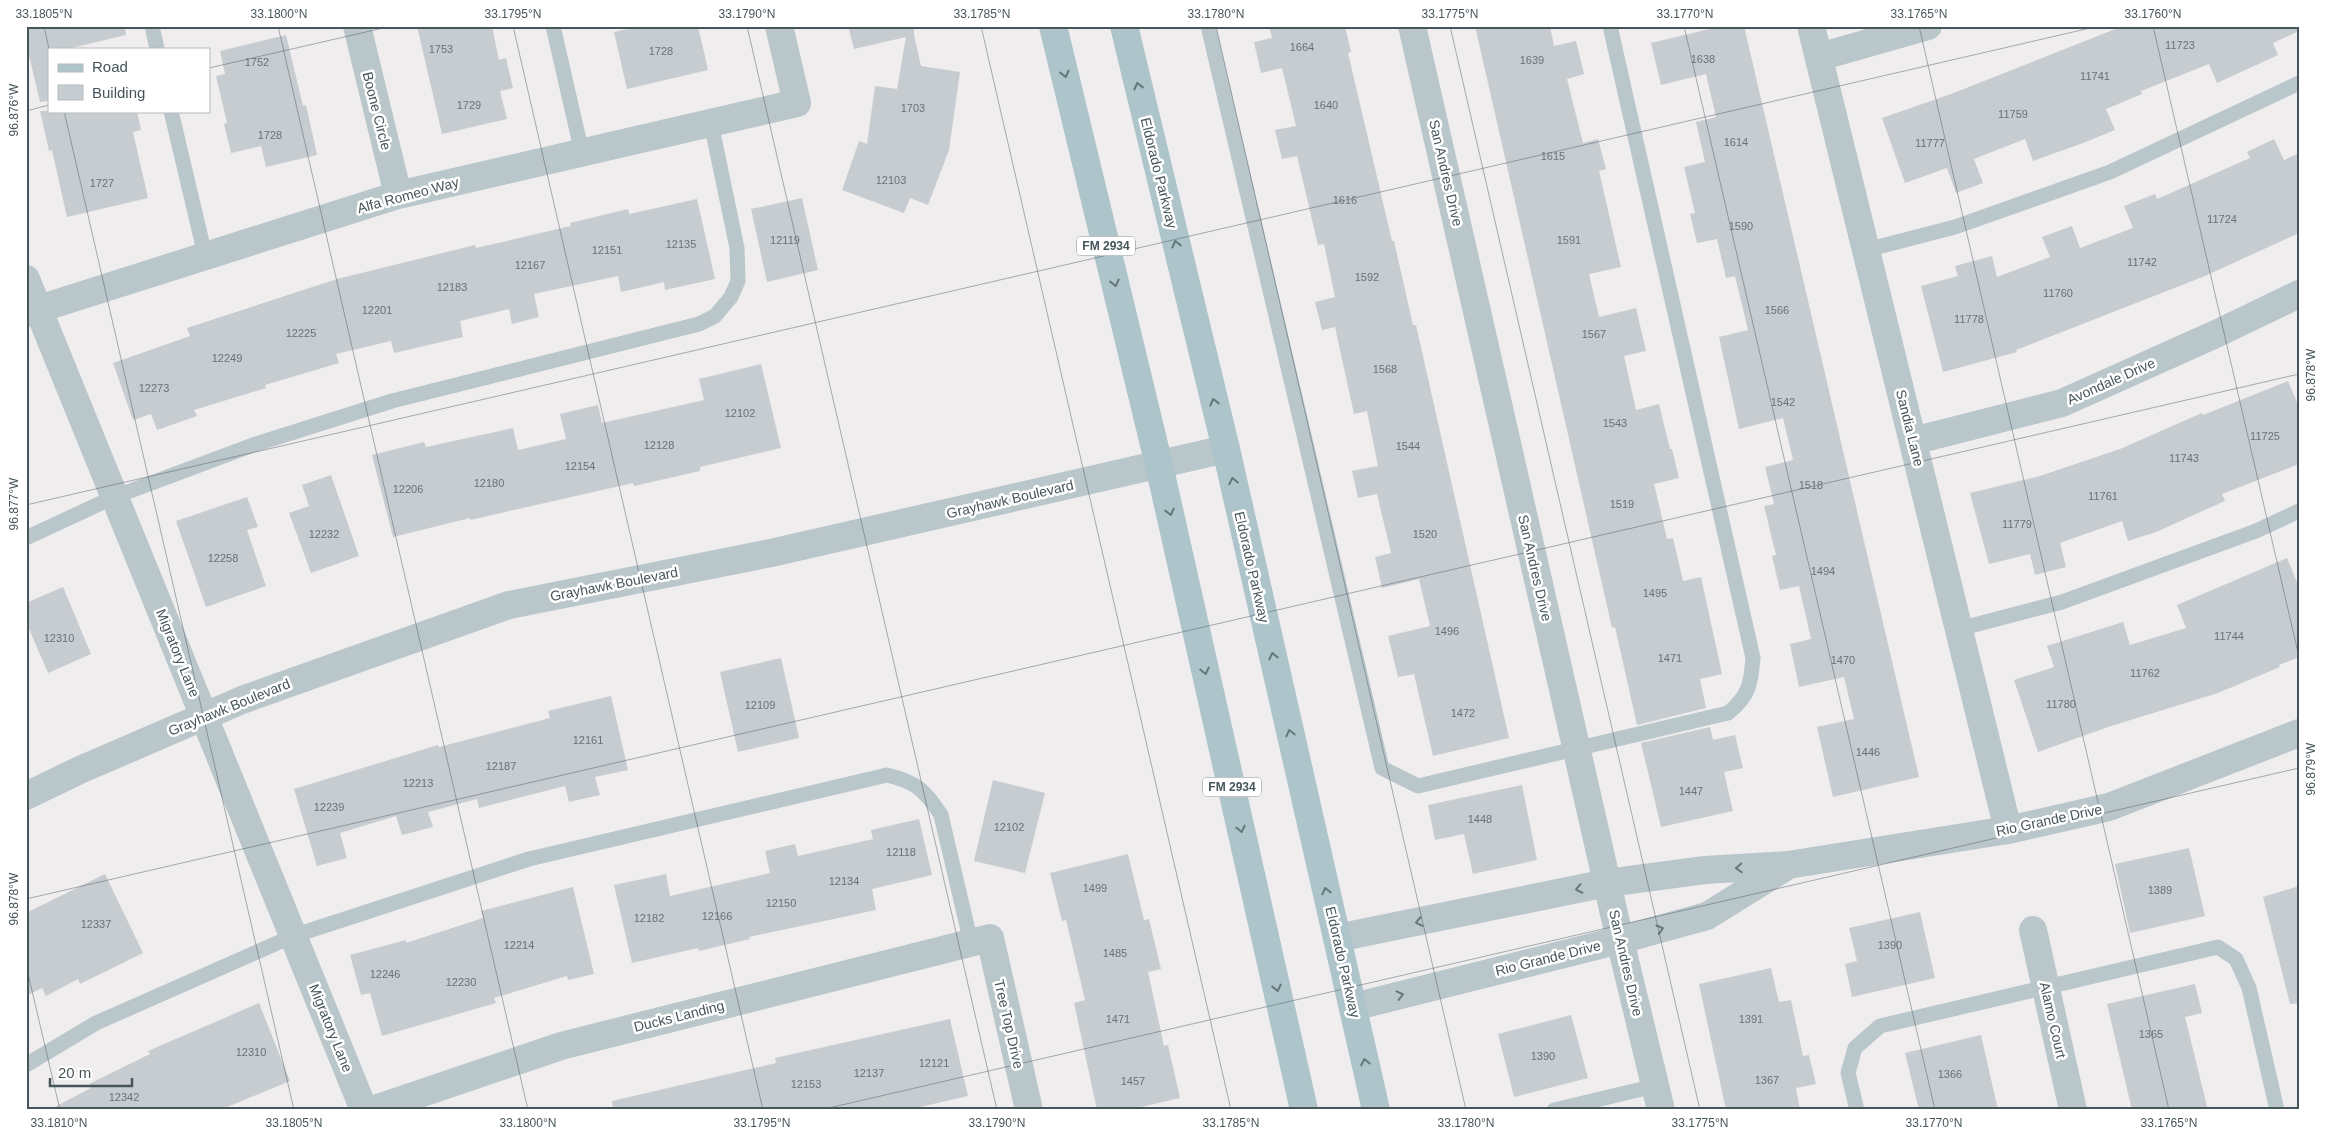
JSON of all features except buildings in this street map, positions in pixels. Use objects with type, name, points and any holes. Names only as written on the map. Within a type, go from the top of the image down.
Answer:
[{"type":"main road","name":"FM 2934","points":[[1053,26],[1159,465],[1304,1110]]},
{"type":"main road","name":"Eldorado Parkway","points":[[1124,26],[1226,449],[1376,1110]]},
{"type":"street","name":"Boone Circle","points":[[357,26],[398,195]]},
{"type":"street","name":"Alfa Romeo Way","points":[[32,311],[398,195],[798,103],[779,26]]},
{"type":"street","name":"San Andres Drive","points":[[1412,26],[1620,940],[1658,1098]]},
{"type":"street","name":"Sandia Lane","points":[[1811,26],[2008,830]]},
{"type":"street","points":[[1819,57],[1928,26]]},
{"type":"street","name":"Migratory Lane","points":[[26,279],[32,311],[114,497],[364,1110]]},
{"type":"street","name":"Avondale Drive","points":[[1913,441],[2062,403],[2218,333],[2299,294]]},
{"type":"street","name":"Grayhawk Boulevard","points":[[26,796],[82,769],[242,700],[509,605],[771,553],[1226,449]]},
{"type":"street","name":"Rio Grande Drive","points":[[1337,938],[1607,883],[1705,870],[1788,865],[2008,830],[2109,807],[2299,733]]},
{"type":"street","name":"Rio Grande Drive","points":[[1353,1007],[1708,916],[1788,865]]},
{"type":"street","name":"Alamo Court","points":[[2033,930],[2073,1110]]},
{"type":"street","name":"Ducks Landing","points":[[372,1110],[560,1046],[981,941]]},
{"type":"street","name":"Tree Top Drive","points":[[981,941],[1029,1110]]},
{"type":"lane","points":[[152,26],[157,48]]},
{"type":"lane","points":[[553,26],[582,153]]},
{"type":"lane","points":[[1208,26],[1382,768],[1418,786],[1728,713],[1742,702],[1752,681],[1753,658],[1610,26]]},
{"type":"lane","points":[[1866,250],[1955,227],[2110,172],[2299,83]]},
{"type":"lane","points":[[171,112],[205,256]]},
{"type":"lane","points":[[26,538],[114,497],[253,445],[392,401],[699,324],[715,316],[731,297],[738,281],[737,248],[711,123]]},
{"type":"lane","points":[[1959,629],[2062,602],[2256,531],[2299,511]]},
{"type":"lane","points":[[26,1065],[96,1023],[293,936],[529,858],[887,775],[908,780],[930,798],[941,815],[981,941]]},
{"type":"lane","points":[[1857,1110],[1848,1073],[1855,1048],[1880,1026],[2218,947],[2236,959],[2249,988],[2277,1110]]},
{"type":"lane","points":[[1554,1110],[1658,1098]]}]
